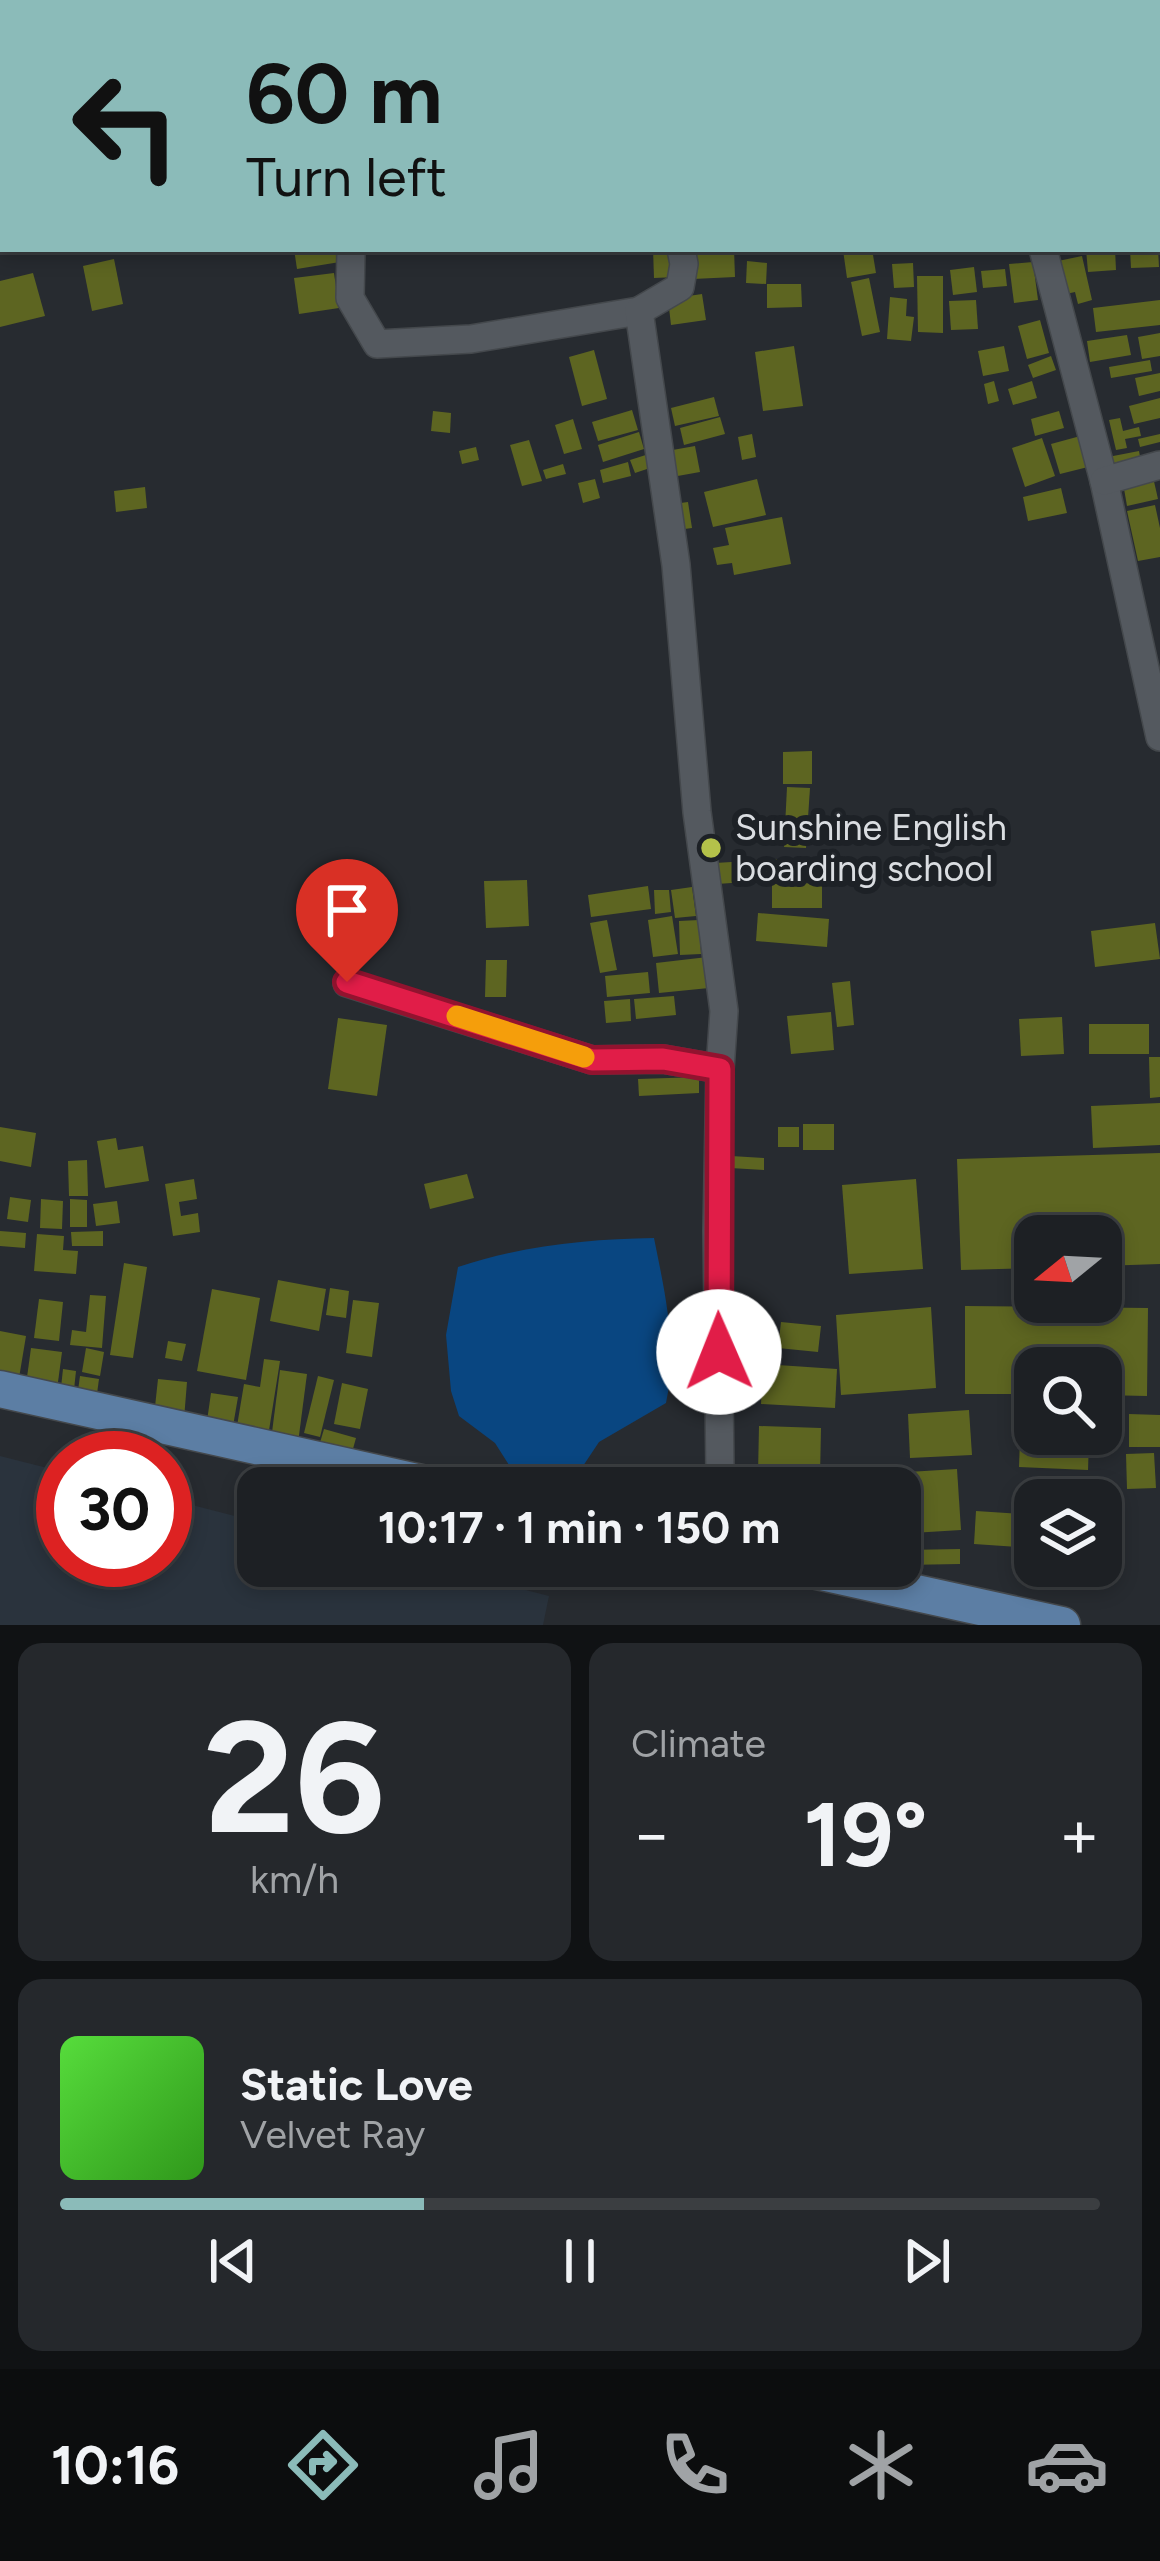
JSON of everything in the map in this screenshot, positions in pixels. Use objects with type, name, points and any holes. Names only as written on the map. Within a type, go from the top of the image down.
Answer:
[{"type":"main road","points":[[0,1388],[351,1467]]},
{"type":"main road","points":[[889,1587],[1062,1625]]},
{"type":"street","points":[[351,252],[350,298],[377,344],[471,339],[639,311],[680,287],[682,252]]},
{"type":"street","points":[[1044,252],[1104,481],[1160,737]]},
{"type":"street","points":[[639,311],[676,565],[697,812],[724,1011],[718,1467]]},
{"type":"street","points":[[1104,481],[1160,465]]},
{"type":"street","points":[[347,982],[592,1060],[663,1059],[720,1069]]},
{"type":"shaded area","points":[[0,1456],[36,1465],[36,1587],[192,1587],[192,1505],[237,1517],[237,1587],[514,1587],[549,1596],[543,1625],[0,1625]]},
{"type":"water","points":[[654,1238],[670,1341],[666,1403],[599,1442],[582,1467],[509,1465],[495,1443],[459,1416],[451,1391],[446,1335],[458,1267],[554,1245]]},
{"type":"building","points":[[294,252],[344,252],[346,261],[297,269]]},
{"type":"building","points":[[653,252],[676,252],[677,277],[654,278]]},
{"type":"building","points":[[692,252],[734,252],[735,277],[693,279]]},
{"type":"building","points":[[843,252],[872,252],[876,273],[847,278]]},
{"type":"building","points":[[1086,252],[1115,252],[1116,270],[1088,272]]},
{"type":"building","points":[[1130,252],[1158,252],[1159,267],[1131,268]]},
{"type":"building","points":[[1082,256],[1092,300],[1078,304],[1075,292],[1066,294],[1058,261]]},
{"type":"building","points":[[114,259],[123,304],[92,311],[83,266]]},
{"type":"building","points":[[747,261],[767,263],[766,284],[746,283]]},
{"type":"building","points":[[1033,262],[1038,300],[1014,303],[1009,264]]},
{"type":"building","points":[[913,263],[914,287],[894,288],[892,264]]},
{"type":"building","points":[[974,267],[977,292],[953,295],[950,270]]},
{"type":"building","points":[[1005,269],[1007,286],[983,288],[981,271]]},
{"type":"building","points":[[33,273],[45,316],[0,327],[0,281]]},
{"type":"building","points":[[334,273],[339,308],[299,314],[294,278]]},
{"type":"building","points":[[917,276],[943,276],[943,333],[918,332]]},
{"type":"building","points":[[869,278],[880,332],[862,336],[851,282]]},
{"type":"building","points":[[767,284],[801,284],[802,307],[767,308]]},
{"type":"building","points":[[702,294],[706,320],[671,325],[668,299]]},
{"type":"building","points":[[890,297],[907,299],[906,316],[914,317],[911,341],[887,339]]},
{"type":"building","points":[[976,300],[978,329],[951,330],[949,301]]},
{"type":"building","points":[[1160,300],[1160,325],[1096,332],[1093,308]]},
{"type":"building","points":[[1040,320],[1049,353],[1027,359],[1018,326]]},
{"type":"building","points":[[1160,333],[1160,356],[1142,359],[1138,337]]},
{"type":"building","points":[[1127,335],[1131,355],[1090,362],[1087,341]]},
{"type":"building","points":[[794,346],[803,406],[763,411],[755,352]]},
{"type":"building","points":[[1004,346],[1009,371],[983,376],[978,351]]},
{"type":"building","points":[[594,350],[607,399],[582,406],[569,357]]},
{"type":"building","points":[[1051,356],[1056,370],[1033,378],[1028,365]]},
{"type":"building","points":[[1150,360],[1152,371],[1111,378],[1109,367]]},
{"type":"building","points":[[1160,373],[1160,391],[1139,396],[1135,378]]},
{"type":"building","points":[[994,381],[999,401],[988,404],[984,384]]},
{"type":"building","points":[[1032,381],[1037,398],[1013,405],[1008,389]]},
{"type":"building","points":[[714,397],[719,416],[675,426],[671,408]]},
{"type":"building","points":[[1160,398],[1160,418],[1134,424],[1129,406]]},
{"type":"building","points":[[632,410],[638,430],[598,441],[592,422]]},
{"type":"building","points":[[433,411],[451,413],[450,433],[431,431]]},
{"type":"building","points":[[1059,411],[1064,428],[1035,436],[1031,419]]},
{"type":"building","points":[[720,417],[725,434],[684,445],[680,428]]},
{"type":"building","points":[[1120,418],[1123,431],[1139,427],[1141,436],[1125,439],[1127,448],[1116,450],[1109,420]]},
{"type":"building","points":[[573,419],[582,449],[564,454],[555,425]]},
{"type":"building","points":[[639,432],[644,449],[603,462],[598,445]]},
{"type":"building","points":[[752,434],[756,457],[742,460],[738,437]]},
{"type":"building","points":[[1160,434],[1160,442],[1140,447],[1138,439]]},
{"type":"building","points":[[1084,435],[1092,466],[1060,474],[1051,444]]},
{"type":"building","points":[[1042,438],[1055,476],[1025,487],[1012,448]]},
{"type":"building","points":[[529,440],[542,481],[522,486],[510,445]]},
{"type":"building","points":[[695,446],[700,472],[672,477],[667,451]]},
{"type":"building","points":[[476,447],[479,460],[462,464],[459,451]]},
{"type":"building","points":[[1139,451],[1141,462],[1111,469],[1108,457]]},
{"type":"building","points":[[652,453],[656,466],[635,473],[630,460]]},
{"type":"building","points":[[628,462],[631,476],[603,483],[600,470]]},
{"type":"building","points":[[563,464],[566,474],[546,479],[543,470]]},
{"type":"building","points":[[1153,477],[1158,499],[1127,506],[1123,483]]},
{"type":"building","points":[[595,479],[600,498],[583,503],[578,483]]},
{"type":"building","points":[[757,479],[766,515],[713,527],[704,492]]},
{"type":"building","points":[[145,487],[147,508],[116,512],[114,491]]},
{"type":"building","points":[[1061,488],[1067,513],[1028,521],[1023,497]]},
{"type":"building","points":[[688,502],[692,528],[677,530],[673,504]]},
{"type":"building","points":[[1155,505],[1160,557],[1138,561],[1127,511]]},
{"type":"building","points":[[782,517],[791,564],[734,575],[732,563],[717,565],[713,548],[729,545],[725,528]]},
{"type":"building","points":[[812,751],[812,784],[783,784],[783,752]]},
{"type":"building","points":[[787,787],[810,788],[806,848],[784,847]]},
{"type":"building","points":[[799,858],[801,878],[717,884],[715,863]]},
{"type":"building","points":[[354,878],[356,935],[352,935],[352,949],[330,949],[330,936],[324,936],[323,879]]},
{"type":"building","points":[[527,880],[529,926],[486,928],[484,881]]},
{"type":"building","points":[[822,883],[822,908],[772,908],[772,884]]},
{"type":"building","points":[[648,886],[651,909],[591,917],[588,895]]},
{"type":"building","points":[[692,887],[696,916],[675,918],[671,890]]},
{"type":"building","points":[[654,890],[669,890],[671,912],[655,914]]},
{"type":"building","points":[[758,913],[829,919],[827,947],[756,941]]},
{"type":"building","points":[[672,916],[678,954],[653,957],[648,920]]},
{"type":"building","points":[[607,920],[617,970],[600,973],[590,923]]},
{"type":"building","points":[[699,920],[701,954],[680,955],[679,921]]},
{"type":"building","points":[[1155,923],[1160,959],[1095,967],[1091,931]]},
{"type":"building","points":[[716,956],[719,987],[659,993],[656,963]]},
{"type":"building","points":[[486,960],[507,960],[506,997],[485,997]]},
{"type":"building","points":[[648,972],[650,993],[607,997],[605,976]]},
{"type":"building","points":[[850,981],[854,1025],[837,1027],[832,983]]},
{"type":"building","points":[[674,996],[676,1015],[636,1019],[634,999]]},
{"type":"building","points":[[630,999],[631,1021],[606,1023],[604,1001]]},
{"type":"building","points":[[831,1012],[834,1050],[791,1054],[787,1016]]},
{"type":"building","points":[[1062,1017],[1064,1054],[1021,1056],[1019,1019]]},
{"type":"building","points":[[338,1018],[387,1025],[377,1096],[328,1089]]},
{"type":"building","points":[[1089,1024],[1149,1024],[1149,1054],[1089,1054]]},
{"type":"building","points":[[1149,1057],[1160,1057],[1160,1097],[1150,1098]]},
{"type":"building","points":[[699,1077],[699,1093],[639,1096],[638,1079]]},
{"type":"building","points":[[1160,1103],[1160,1145],[1093,1148],[1091,1106]]},
{"type":"building","points":[[803,1124],[834,1124],[834,1150],[803,1150]]},
{"type":"building","points":[[0,1127],[36,1133],[31,1167],[0,1161]]},
{"type":"building","points":[[778,1127],[799,1127],[799,1147],[778,1147]]},
{"type":"building","points":[[116,1138],[118,1150],[143,1146],[149,1181],[105,1188],[97,1141]]},
{"type":"building","points":[[1160,1153],[1160,1264],[1122,1265],[1122,1215],[1014,1215],[1014,1269],[961,1270],[957,1159]]},
{"type":"building","points":[[731,1156],[764,1158],[764,1170],[730,1168]]},
{"type":"building","points":[[87,1160],[88,1196],[69,1196],[68,1161]]},
{"type":"building","points":[[467,1174],[474,1198],[430,1209],[424,1184]]},
{"type":"building","points":[[194,1179],[197,1199],[179,1202],[181,1216],[198,1213],[200,1232],[173,1236],[165,1184]]},
{"type":"building","points":[[916,1179],[923,1269],[849,1274],[842,1185]]},
{"type":"building","points":[[10,1197],[31,1200],[28,1222],[7,1219]]},
{"type":"building","points":[[41,1199],[63,1201],[62,1229],[40,1228]]},
{"type":"building","points":[[70,1199],[87,1200],[87,1227],[70,1227]]},
{"type":"building","points":[[117,1201],[120,1223],[96,1226],[93,1204]]},
{"type":"building","points":[[0,1231],[26,1233],[25,1248],[0,1246]]},
{"type":"building","points":[[103,1231],[103,1246],[72,1246],[71,1232]]},
{"type":"building","points":[[37,1234],[64,1236],[63,1250],[78,1251],[76,1274],[34,1271]]},
{"type":"building","points":[[124,1263],[147,1267],[133,1358],[110,1355]]},
{"type":"building","points":[[278,1280],[326,1289],[319,1331],[270,1321]]},
{"type":"building","points":[[330,1288],[349,1291],[346,1318],[326,1315]]},
{"type":"building","points":[[212,1289],[260,1298],[246,1380],[197,1371]]},
{"type":"building","points":[[90,1295],[106,1296],[102,1348],[70,1345],[72,1330],[86,1332]]},
{"type":"building","points":[[39,1299],[63,1302],[59,1341],[34,1338]]},
{"type":"building","points":[[353,1300],[379,1303],[372,1357],[346,1353]]},
{"type":"building","points":[[965,1306],[1014,1307],[1014,1323],[1122,1323],[1122,1308],[1148,1308],[1147,1396],[1122,1395],[1122,1347],[1014,1347],[1014,1394],[965,1394]]},
{"type":"building","points":[[931,1307],[936,1388],[841,1395],[836,1315]]},
{"type":"building","points":[[781,1322],[821,1326],[818,1352],[778,1348]]},
{"type":"building","points":[[0,1331],[26,1336],[18,1384],[0,1381]]},
{"type":"building","points":[[168,1341],[186,1344],[182,1361],[165,1358]]},
{"type":"building","points":[[31,1348],[62,1352],[56,1397],[25,1392]]},
{"type":"building","points":[[86,1348],[104,1352],[100,1376],[82,1372]]},
{"type":"building","points":[[264,1359],[280,1361],[267,1443],[235,1438],[244,1384],[260,1387]]},
{"type":"building","points":[[763,1364],[837,1369],[835,1408],[761,1404]]},
{"type":"building","points":[[63,1369],[76,1371],[73,1399],[60,1397]]},
{"type":"building","points":[[280,1370],[307,1374],[298,1443],[271,1440]]},
{"type":"building","points":[[80,1376],[99,1379],[96,1401],[77,1398]]},
{"type":"building","points":[[318,1376],[334,1380],[320,1437],[304,1433]]},
{"type":"building","points":[[158,1379],[187,1382],[184,1419],[154,1416]]},
{"type":"building","points":[[342,1383],[368,1389],[360,1429],[334,1424]]},
{"type":"building","points":[[211,1393],[238,1397],[232,1432],[206,1428]]},
{"type":"building","points":[[969,1410],[972,1455],[910,1458],[908,1414]]},
{"type":"building","points":[[1129,1414],[1160,1415],[1160,1447],[1129,1447]]},
{"type":"building","points":[[759,1426],[821,1428],[820,1467],[758,1467]]},
{"type":"building","points":[[324,1429],[356,1438],[351,1456],[319,1446]]},
{"type":"building","points":[[1154,1453],[1156,1488],[1127,1489],[1126,1454]]},
{"type":"building","points":[[1019,1455],[1088,1455],[1088,1470],[1019,1467]]},
{"type":"building","points":[[957,1469],[961,1530],[921,1532],[921,1471]]},
{"type":"building","points":[[976,1511],[1014,1514],[1014,1547],[974,1544]]},
{"type":"building","points":[[960,1549],[960,1564],[921,1565],[921,1550]]},
{"type":"slow traffic","points":[[457,1016],[584,1057]]},
{"type":"place","name":"Sunshine English boarding school","points":[[711,848]]},
{"type":"route","points":[[347,982],[592,1060],[663,1059],[720,1069],[719,1352]]}]
